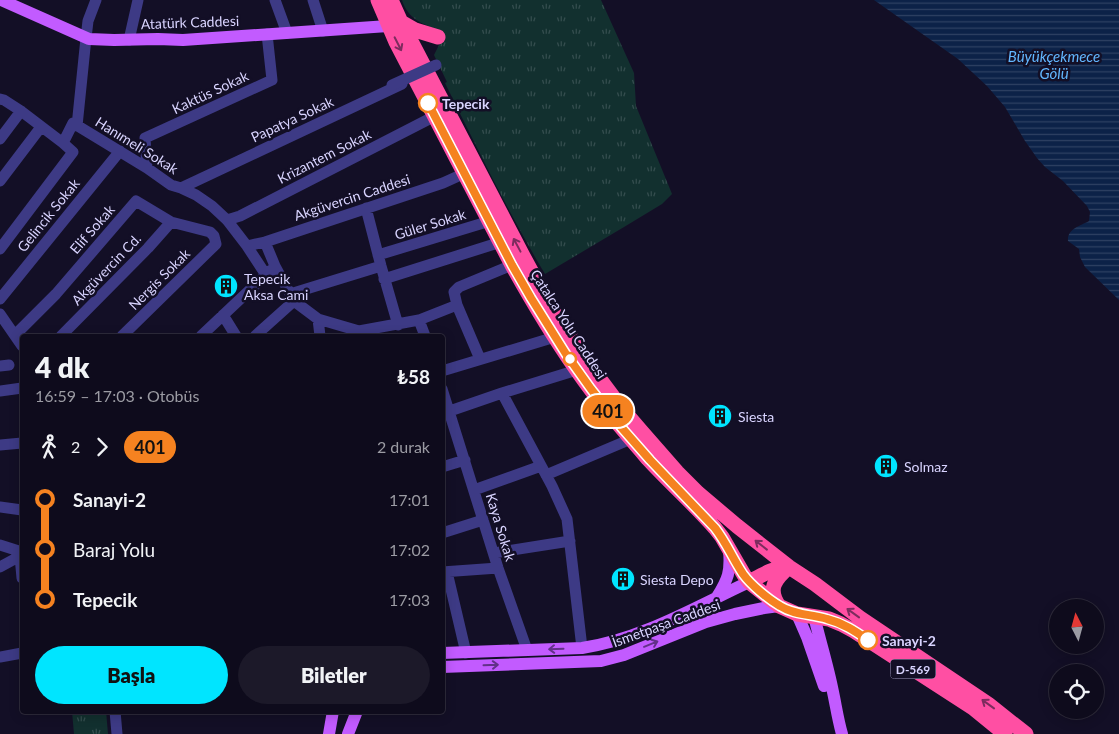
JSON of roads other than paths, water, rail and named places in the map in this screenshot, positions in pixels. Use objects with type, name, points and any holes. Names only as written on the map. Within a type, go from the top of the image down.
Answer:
[{"type":"highway","name":"Çatalca Yolu Caddesi","points":[[378,0],[421,59],[541,290],[570,336],[623,410],[677,472],[698,493],[789,567],[860,618],[988,704],[1026,734]]},
{"type":"highway","name":"Çatalca Yolu Caddesi","points":[[391,0],[395,24],[415,78],[531,298],[577,370],[631,439],[722,537],[749,582],[780,606],[797,614],[814,616],[842,624],[854,631],[973,708],[1005,734]]},
{"type":"highway","points":[[395,24],[438,36],[430,42],[421,59]]},
{"type":"highway","points":[[749,582],[772,570],[789,567]]},
{"type":"highway","points":[[780,606],[772,592],[779,576],[789,567]]},
{"type":"highway","points":[[814,616],[818,600],[815,584]]},
{"type":"main road","name":"Atatürk Caddesi","points":[[1,0],[86,38],[114,40],[183,40],[324,31],[395,24]]},
{"type":"main road","points":[[717,597],[729,573],[729,550]]},
{"type":"main road","name":"İsmetpaşa Caddesi","points":[[445,654],[597,646],[675,617],[749,582]]},
{"type":"main road","name":"İsmetpaşa Caddesi","points":[[445,667],[601,661],[624,655],[706,622],[735,614],[780,606]]},
{"type":"main road","points":[[797,614],[837,716]]},
{"type":"main road","points":[[814,616],[842,734]]},
{"type":"main road","points":[[675,617],[681,631]]},
{"type":"main road","points":[[531,650],[536,663]]},
{"type":"main road","points":[[329,734],[332,714]]},
{"type":"main road","points":[[348,734],[356,714]]},
{"type":"street","name":"Hanımeli Sokak","points":[[96,0],[88,21],[75,124],[171,185],[196,195],[212,206],[227,220],[266,275]]},
{"type":"street","points":[[129,40],[138,0]]},
{"type":"street","points":[[275,0],[287,33]]},
{"type":"street","points":[[313,0],[324,31]]},
{"type":"street","name":"Kaktüs Sokak","points":[[147,168],[145,138],[272,80],[267,34]]},
{"type":"street","points":[[392,85],[436,64]]},
{"type":"street","name":"Papatya Sokak","points":[[181,188],[415,78]]},
{"type":"street","points":[[0,249],[73,152],[21,111],[1,102]]},
{"type":"street","points":[[0,139],[21,111]]},
{"type":"street","name":"Krizantem Sokak","points":[[227,220],[240,216],[434,116]]},
{"type":"street","points":[[63,143],[75,124]]},
{"type":"street","points":[[0,181],[41,127]]},
{"type":"street","name":"Gelincik Sokak","points":[[0,299],[120,151]]},
{"type":"street","name":"Akgüvercin Caddesi","points":[[247,246],[265,242],[443,183],[465,173]]},
{"type":"street","name":"Elif Sokak","points":[[15,335],[56,294],[136,201],[171,222],[210,232],[214,236],[216,244]]},
{"type":"street","points":[[366,208],[384,279],[398,324]]},
{"type":"street","name":"Güler Sokak","points":[[292,297],[380,261],[490,221]]},
{"type":"street","name":"Akgüvercin Cd.","points":[[63,334],[171,222]]},
{"type":"street","points":[[265,242],[292,297],[318,319],[359,331],[419,320],[457,305]]},
{"type":"street","points":[[384,279],[500,242]]},
{"type":"street","name":"Nergis Sokak","points":[[124,334],[216,244]]},
{"type":"street","points":[[480,359],[457,305],[454,292],[459,287],[512,265]]},
{"type":"street","points":[[203,334],[276,266]]},
{"type":"street","points":[[257,334],[292,297]]},
{"type":"street","points":[[0,314],[20,343]]},
{"type":"street","points":[[223,315],[235,334]]},
{"type":"street","points":[[318,319],[320,334]]},
{"type":"street","points":[[419,320],[424,334]]},
{"type":"street","points":[[445,370],[555,337]]},
{"type":"street","points":[[446,412],[577,370]]},
{"type":"street","points":[[0,392],[20,388]]},
{"type":"street","points":[[502,393],[567,519],[582,648]]},
{"type":"street","name":"Kaya Sokak","points":[[446,412],[465,460],[498,568],[531,650]]},
{"type":"street","points":[[474,490],[543,470],[631,439]]},
{"type":"street","points":[[0,445],[20,443]]},
{"type":"street","points":[[445,465],[465,460]]},
{"type":"street","points":[[0,507],[20,510]]},
{"type":"street","points":[[445,532],[483,520]]},
{"type":"street","points":[[494,554],[570,541]]},
{"type":"street","points":[[0,544],[20,553]]},
{"type":"street","points":[[0,567],[20,555]]},
{"type":"street","points":[[466,653],[445,572],[498,568]]},
{"type":"street","points":[[0,657],[20,653]]},
{"type":"street","points":[[115,714],[117,734]]},
{"type":"water","name":"Büyükçekmece Gölü","points":[[874,0],[1119,0],[1119,300],[1085,267],[1080,257],[1079,249],[1068,241],[1072,231],[1089,221],[1090,212],[1087,206],[1037,158],[1005,107],[987,86],[958,59]]},
{"type":"place","name":"Tepecik","points":[[428,103]]},
{"type":"place","name":"Tepecik Aksa Cami","points":[[226,286]]},
{"type":"place","name":"Siesta","points":[[720,416]]},
{"type":"place","name":"Solmaz","points":[[886,466]]},
{"type":"place","name":"Siesta Depo","points":[[623,579]]},
{"type":"place","name":"Sanayi-2","points":[[868,640]]}]
